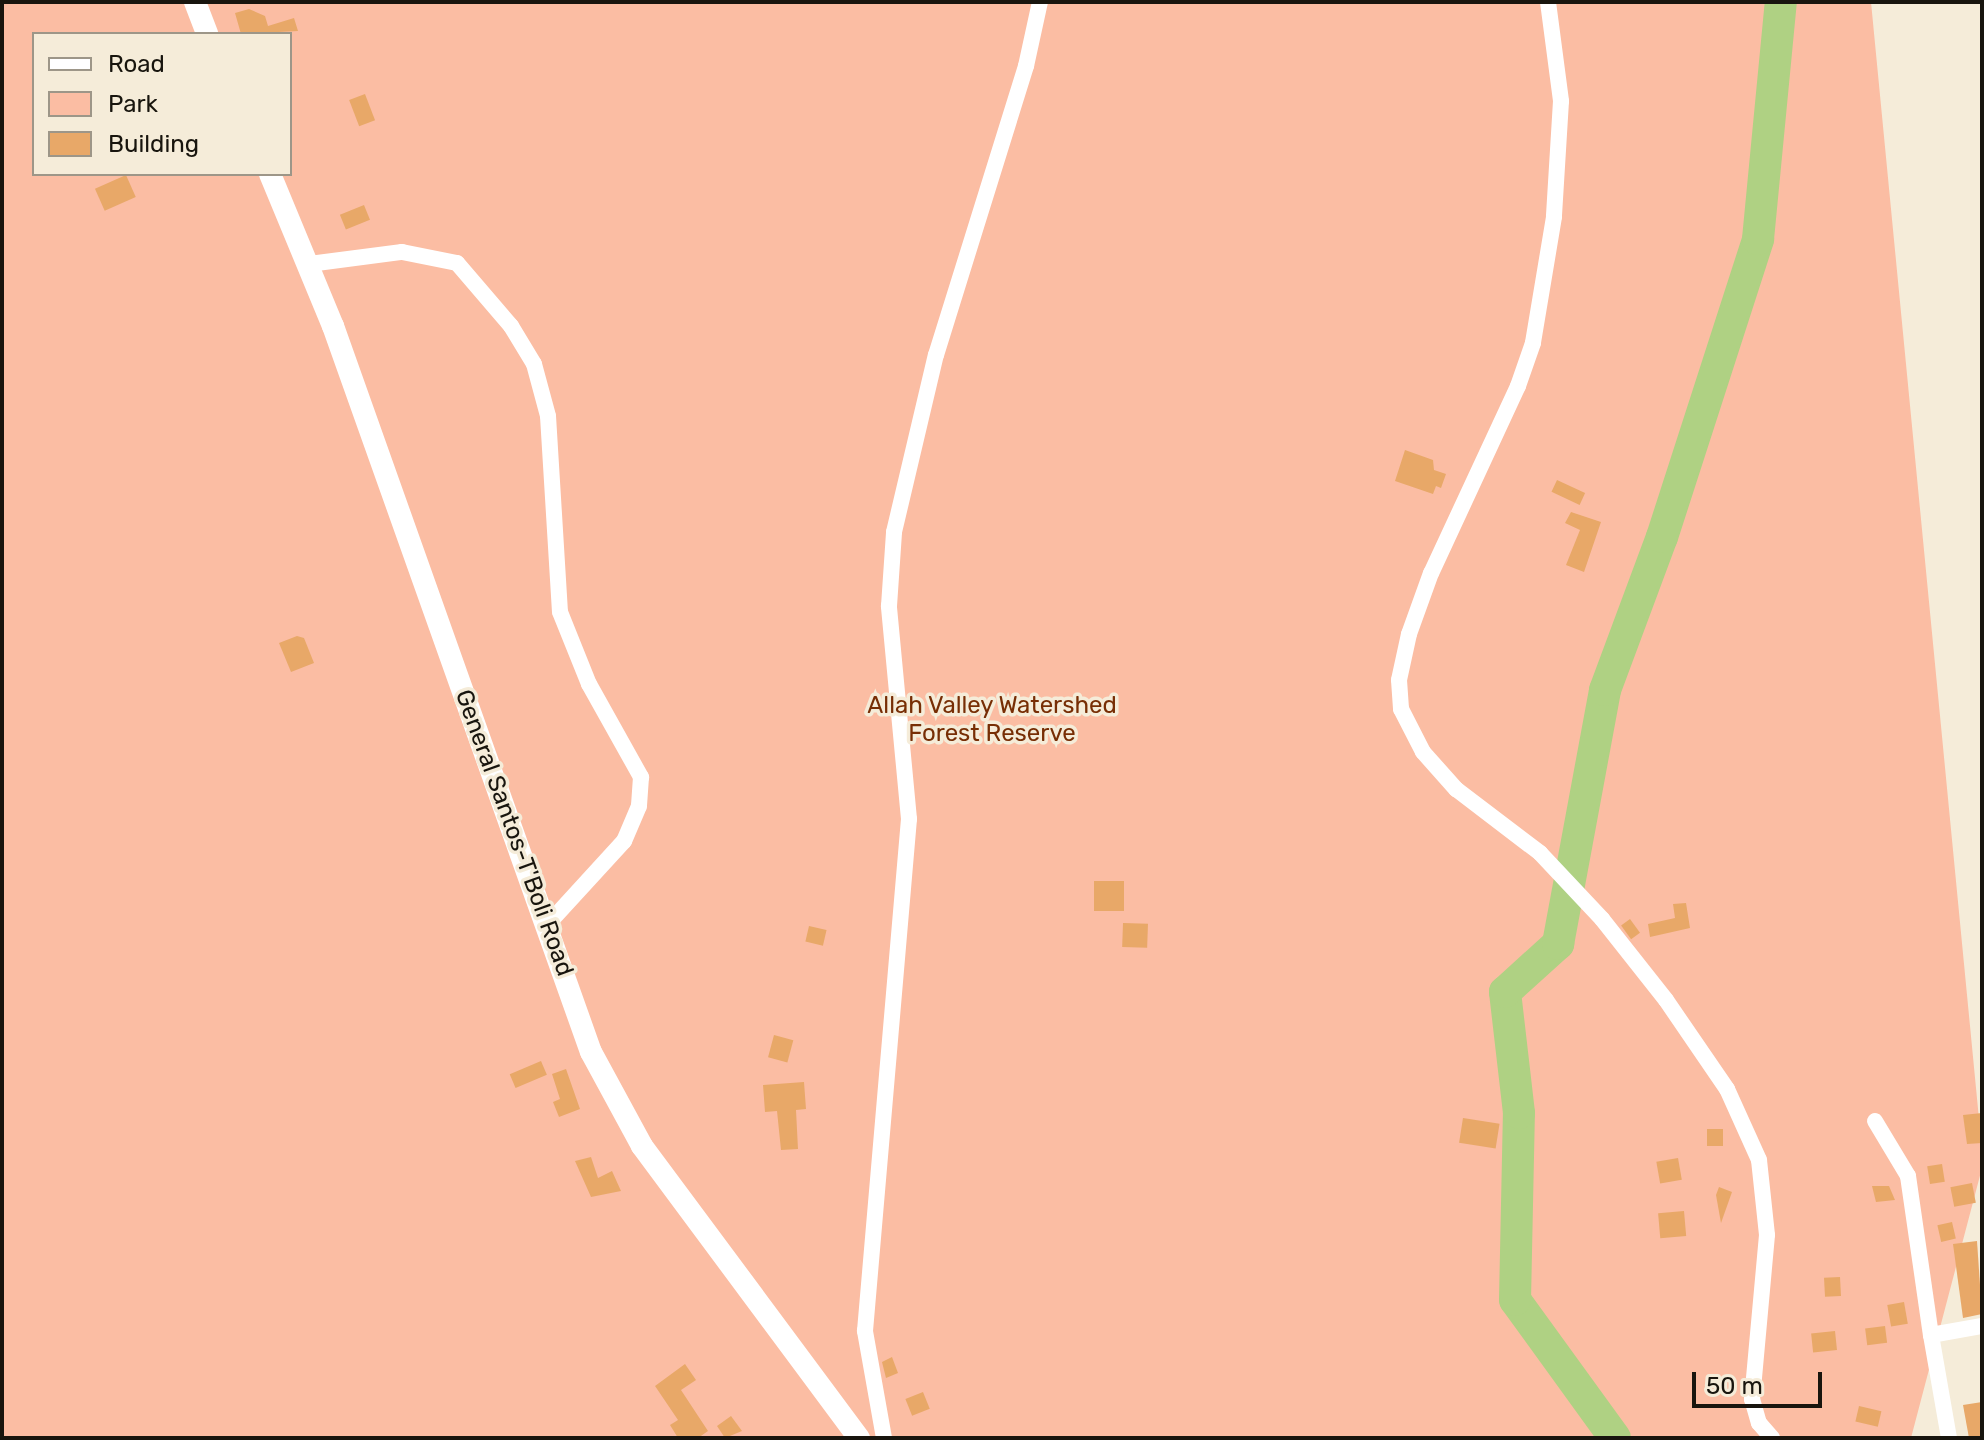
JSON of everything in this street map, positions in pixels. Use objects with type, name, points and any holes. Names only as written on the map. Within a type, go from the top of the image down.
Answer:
[{"type":"main road","points":[[195,2],[206,32]]},
{"type":"main road","name":"General Santos-T'Boli Road","points":[[271,176],[309,264],[591,1052],[642,1146],[859,1438]]},
{"type":"street","points":[[884,1438],[865,1331],[909,819],[889,606],[894,532],[936,355],[1026,66],[1040,2]]},
{"type":"street","points":[[1548,2],[1561,101],[1554,217],[1533,343],[1518,386],[1431,573],[1409,634],[1399,680],[1401,709],[1423,752],[1456,789],[1540,853],[1602,919],[1666,1000],[1727,1089],[1759,1160],[1767,1235],[1752,1399],[1759,1423],[1772,1438]]},
{"type":"street","points":[[309,264],[402,252],[457,263],[511,326],[534,364],[548,416],[560,612],[589,684],[623,737],[641,777],[639,806],[624,841],[547,925]]},
{"type":"street","points":[[1875,1121],[1908,1176],[1949,1438]]},
{"type":"street","points":[[1931,1335],[1982,1326]]},
{"type":"green space","name":"Allah Valley Watershed Forest Reserve","points":[[2,2],[1871,2],[1982,1150],[1982,1168],[1911,1438],[2,1438]]},
{"type":"building","points":[[249,9],[265,16],[268,26],[294,18],[298,31],[240,32],[235,13]]},
{"type":"building","points":[[365,94],[375,120],[359,126],[349,100]]},
{"type":"building","points":[[126,176],[136,197],[105,211],[95,189]]},
{"type":"building","points":[[364,205],[370,220],[346,230],[340,215]]},
{"type":"building","points":[[1405,450],[1433,460],[1434,470],[1446,474],[1441,488],[1436,486],[1433,494],[1395,481]]},
{"type":"building","points":[[1557,480],[1585,493],[1580,505],[1552,492]]},
{"type":"building","points":[[1571,512],[1601,522],[1584,572],[1566,565],[1580,530],[1565,523]]},
{"type":"building","points":[[297,636],[304,638],[314,663],[291,672],[279,643]]},
{"type":"building","points":[[1094,881],[1124,881],[1124,911],[1094,911]]},
{"type":"building","points":[[1686,903],[1690,928],[1650,937],[1648,924],[1675,918],[1673,904]]},
{"type":"building","points":[[1630,919],[1640,933],[1631,939],[1621,925]]},
{"type":"building","points":[[1123,923],[1148,924],[1147,948],[1122,947]]},
{"type":"building","points":[[809,926],[827,930],[823,946],[805,942]]},
{"type":"building","points":[[774,1035],[793,1040],[787,1062],[768,1057]]},
{"type":"building","points":[[541,1061],[547,1075],[516,1088],[510,1074]]},
{"type":"building","points":[[566,1069],[580,1109],[559,1117],[553,1102],[560,1099],[552,1074]]},
{"type":"building","points":[[804,1082],[806,1109],[796,1110],[798,1149],[781,1150],[777,1111],[765,1112],[763,1085]]},
{"type":"building","points":[[1982,1113],[1982,1143],[1967,1144],[1963,1115]]},
{"type":"building","points":[[1463,1118],[1500,1124],[1496,1148],[1459,1143]]},
{"type":"building","points":[[1707,1129],[1723,1129],[1723,1146],[1707,1146]]},
{"type":"building","points":[[591,1157],[598,1178],[612,1171],[621,1191],[591,1197],[575,1161]]},
{"type":"building","points":[[1678,1158],[1682,1180],[1660,1183],[1656,1162]]},
{"type":"building","points":[[1942,1164],[1945,1182],[1930,1184],[1927,1166]]},
{"type":"building","points":[[1972,1183],[1976,1203],[1954,1207],[1950,1187]]},
{"type":"building","points":[[1872,1186],[1889,1186],[1895,1200],[1876,1202]]},
{"type":"building","points":[[1719,1187],[1732,1192],[1721,1223],[1716,1195]]},
{"type":"building","points":[[1684,1211],[1686,1236],[1660,1238],[1658,1213]]},
{"type":"building","points":[[1952,1222],[1956,1239],[1941,1242],[1937,1225]]},
{"type":"building","points":[[1977,1241],[1982,1314],[1963,1318],[1953,1244]]},
{"type":"building","points":[[1840,1277],[1841,1296],[1825,1297],[1824,1278]]},
{"type":"building","points":[[1904,1302],[1908,1324],[1891,1327],[1887,1305]]},
{"type":"building","points":[[1885,1326],[1887,1343],[1867,1345],[1865,1328]]},
{"type":"building","points":[[1835,1331],[1837,1350],[1813,1352],[1811,1334]]},
{"type":"building","points":[[892,1357],[898,1373],[886,1378],[882,1362]]},
{"type":"building","points":[[685,1364],[696,1380],[681,1390],[708,1431],[698,1438],[678,1438],[670,1425],[678,1420],[655,1386]]},
{"type":"building","points":[[923,1392],[930,1409],[912,1416],[905,1399]]},
{"type":"building","points":[[1982,1402],[1982,1438],[1969,1438],[1963,1405]]},
{"type":"building","points":[[1859,1406],[1881,1411],[1878,1427],[1855,1422]]},
{"type":"building","points":[[731,1416],[742,1431],[725,1438],[717,1426]]},
{"type":"waterway","points":[[1615,1438],[1515,1300],[1519,1113],[1505,992],[1558,944],[1605,690],[1662,537],[1758,239],[1781,2]]}]
